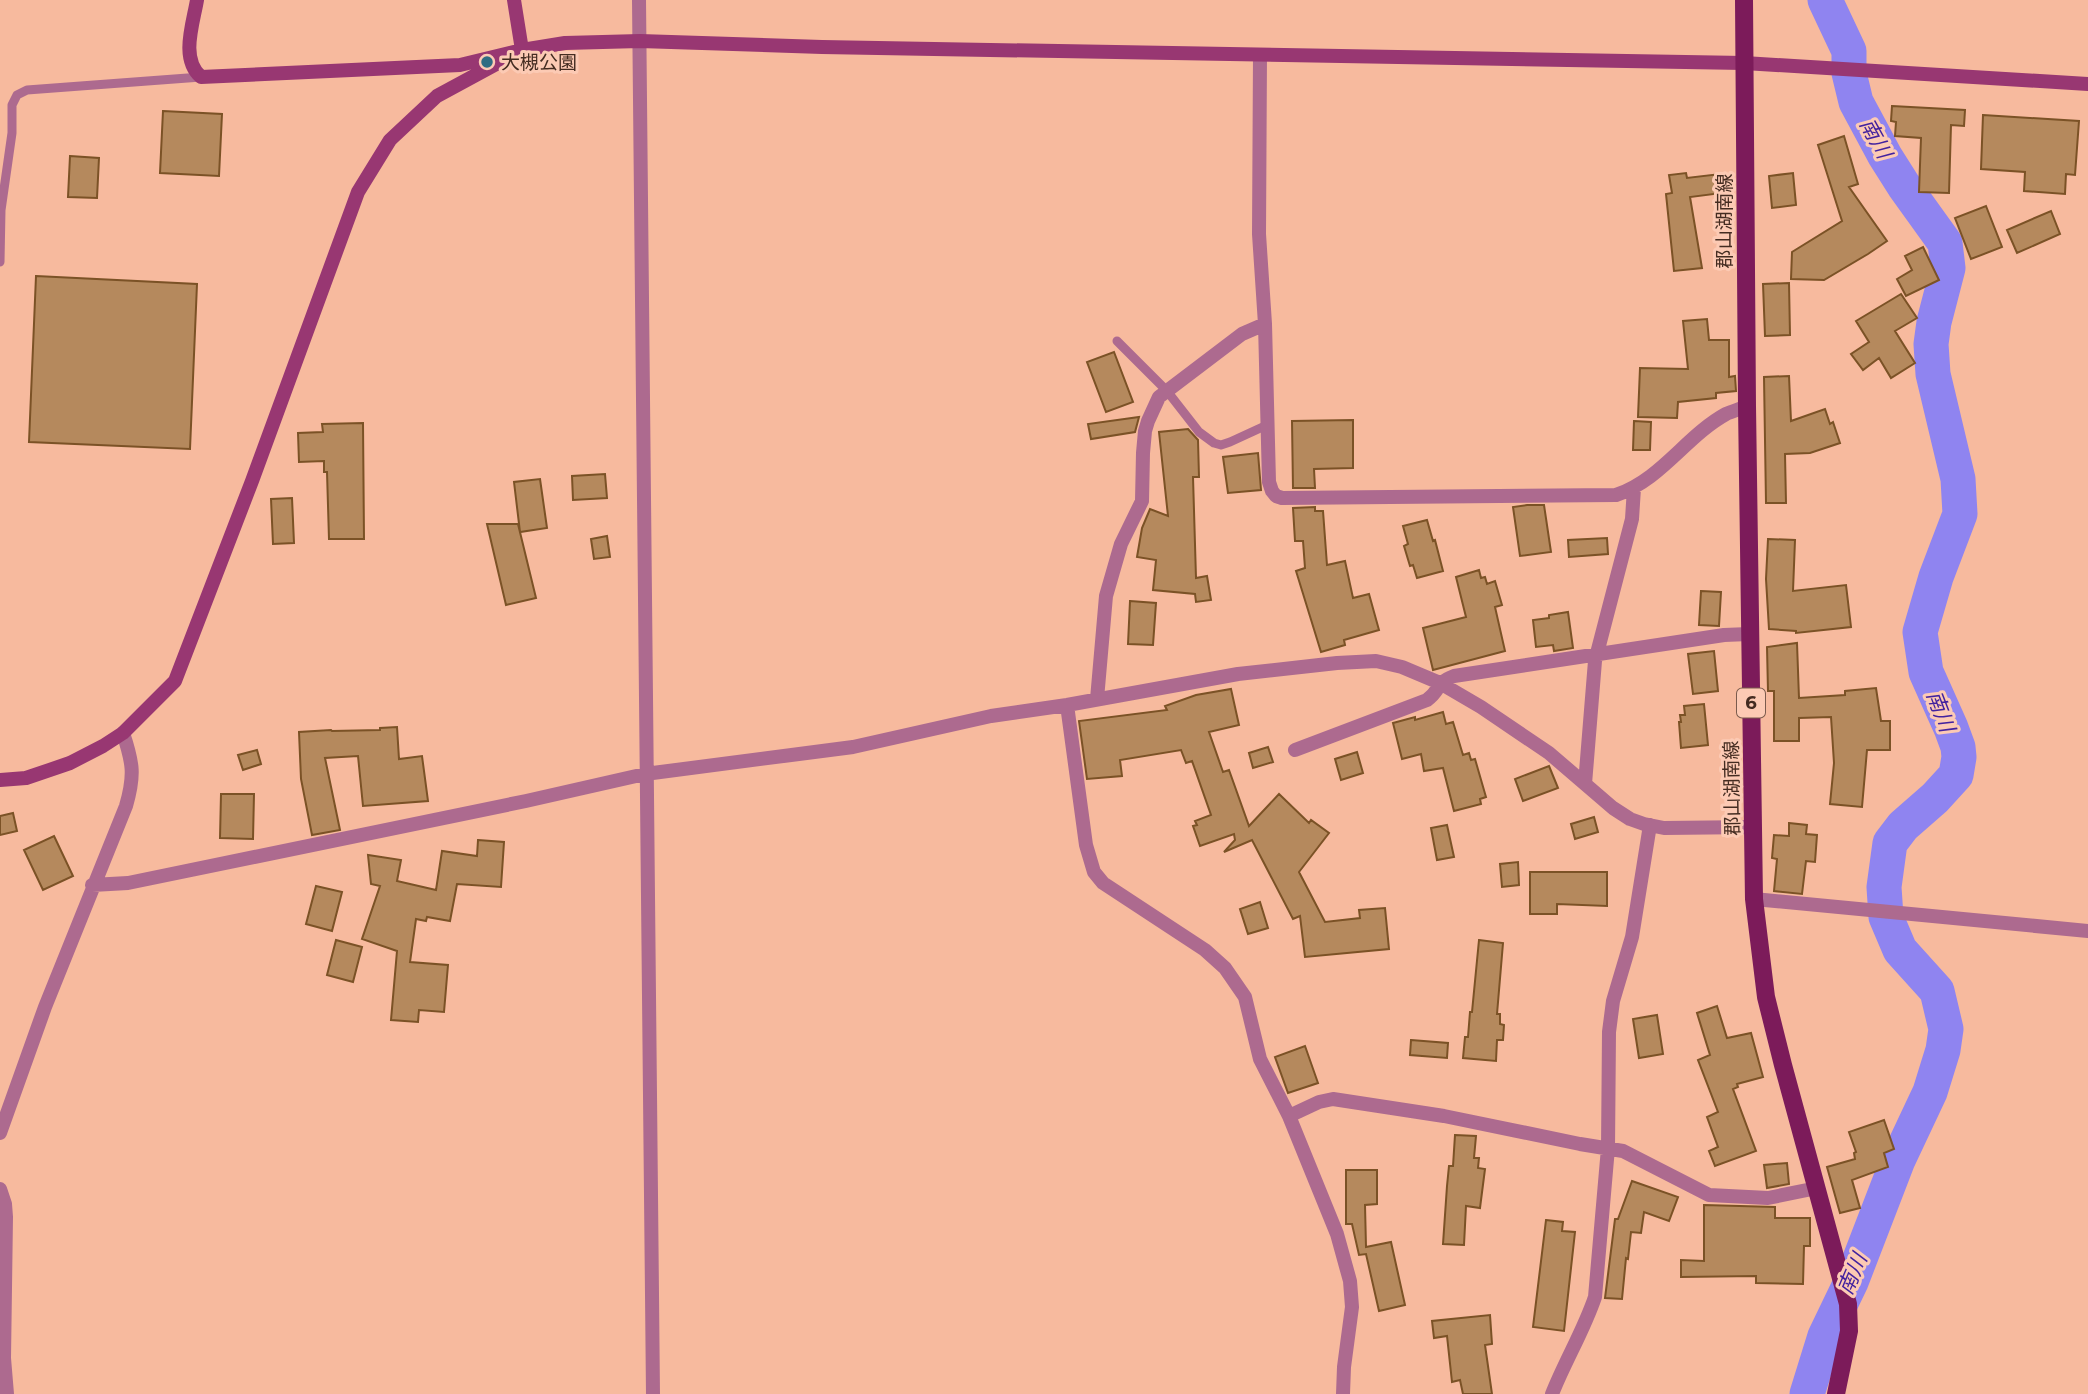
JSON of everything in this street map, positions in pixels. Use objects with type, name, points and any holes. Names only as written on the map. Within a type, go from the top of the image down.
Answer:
[{"type":"main road","name":"郡山湖南線","points":[[1744,0],[1746,406],[1754,899],[1766,997],[1848,1304],[1849,1331],[1836,1394]]},
{"type":"street","points":[[197,0],[189,51],[194,70],[201,76],[460,65],[565,43],[640,41],[822,47],[1744,63],[2088,84]]},
{"type":"street","points":[[514,0],[522,50]]},
{"type":"street","points":[[639,0],[653,1394]]},
{"type":"street","points":[[0,780],[26,778],[70,763],[103,746],[123,733],[175,681],[358,192],[390,140],[437,96],[522,50]]},
{"type":"street","points":[[1260,55],[1259,234],[1265,324],[1269,482],[1276,496],[1282,499],[1616,495],[1643,484],[1726,415],[1746,406]]},
{"type":"street","points":[[1097,699],[1106,596],[1121,544],[1142,501],[1145,431],[1159,397],[1242,334],[1265,324]]},
{"type":"street","points":[[1585,784],[1597,654],[1632,519],[1634,488]]},
{"type":"street","points":[[1295,750],[1427,700],[1440,683],[1454,676],[1724,635],[1749,634]]},
{"type":"street","points":[[92,885],[128,883],[538,799],[645,774],[853,747],[991,716],[1238,674],[1376,661],[1392,664],[1440,683],[1481,707],[1549,752],[1613,808],[1630,819],[1664,828],[1754,827]]},
{"type":"street","points":[[1067,705],[1086,845],[1094,872],[1103,883],[1205,950],[1225,968],[1245,997],[1260,1059],[1289,1116],[1337,1234],[1350,1281],[1352,1307],[1343,1394]]},
{"type":"street","points":[[0,1133],[45,1007],[125,806],[131,786],[132,768],[123,733]]},
{"type":"street","points":[[1552,1394],[1595,1297],[1608,1148],[1609,1032],[1613,1001],[1632,937],[1650,825]]},
{"type":"street","points":[[1754,899],[2088,931]]},
{"type":"street","points":[[1289,1116],[1319,1102],[1333,1099],[1444,1116],[1608,1148],[1633,1155],[1709,1195],[1768,1198],[1817,1188]]},
{"type":"street","points":[[0,1189],[6,1217],[4,1358],[7,1394]]},
{"type":"lane","points":[[0,262],[1,210],[12,133],[12,105],[17,95],[27,90],[201,76]]},
{"type":"lane","points":[[1117,341],[1167,391],[1194,427],[1214,443],[1221,445],[1268,425]]},
{"type":"building","points":[[1892,106],[1965,110],[1964,126],[1951,125],[1949,193],[1919,192],[1921,138],[1895,136],[1896,122],[1891,121]]},
{"type":"building","points":[[163,111],[222,114],[219,176],[160,173]]},
{"type":"building","points":[[1983,115],[2079,121],[2075,175],[2066,174],[2065,194],[2024,191],[2025,172],[1981,169]]},
{"type":"building","points":[[1844,136],[1858,184],[1849,187],[1887,241],[1824,280],[1791,279],[1792,252],[1842,221],[1818,145]]},
{"type":"building","points":[[70,156],[99,158],[97,198],[68,197]]},
{"type":"building","points":[[1686,173],[1687,178],[1720,174],[1722,193],[1690,197],[1702,268],[1674,271],[1666,194],[1672,193],[1669,175]]},
{"type":"building","points":[[1793,173],[1796,205],[1772,208],[1769,176]]},
{"type":"building","points":[[1986,206],[2002,247],[1971,259],[1955,218]]},
{"type":"building","points":[[2051,211],[2060,234],[2017,253],[2007,230]]},
{"type":"building","points":[[1923,247],[1939,280],[1906,296],[1897,279],[1912,270],[1905,256]]},
{"type":"building","points":[[36,276],[197,284],[190,449],[29,442]]},
{"type":"building","points":[[1789,283],[1790,335],[1765,336],[1763,284]]},
{"type":"building","points":[[1901,294],[1917,318],[1895,331],[1915,363],[1891,378],[1879,358],[1863,370],[1851,354],[1869,342],[1856,321]]},
{"type":"building","points":[[1707,319],[1709,340],[1729,340],[1729,377],[1735,376],[1736,391],[1716,393],[1716,398],[1678,402],[1677,418],[1638,417],[1640,368],[1688,369],[1683,321]]},
{"type":"building","points":[[1114,352],[1133,402],[1106,412],[1087,362]]},
{"type":"building","points":[[1789,376],[1791,421],[1825,409],[1840,443],[1810,453],[1785,454],[1786,503],[1766,503],[1764,377]]},
{"type":"building","points":[[1139,417],[1135,432],[1091,439],[1088,424]]},
{"type":"building","points":[[1353,420],[1353,468],[1314,469],[1315,488],[1293,488],[1292,421]]},
{"type":"building","points":[[1634,421],[1651,422],[1650,450],[1633,450]]},
{"type":"building","points":[[363,423],[364,539],[329,539],[327,472],[324,472],[324,461],[299,462],[298,433],[323,432],[322,424]]},
{"type":"building","points":[[1188,429],[1198,440],[1199,477],[1193,477],[1196,578],[1207,576],[1211,600],[1196,602],[1195,594],[1153,590],[1156,560],[1137,557],[1142,528],[1150,509],[1168,516],[1159,432]]},
{"type":"building","points":[[1258,453],[1261,490],[1228,493],[1223,457]]},
{"type":"building","points":[[605,474],[607,498],[573,500],[572,476]]},
{"type":"building","points":[[540,479],[547,528],[520,532],[514,482]]},
{"type":"building","points":[[292,498],[294,543],[273,544],[271,499]]},
{"type":"building","points":[[1544,505],[1551,552],[1520,556],[1513,507]]},
{"type":"building","points":[[1315,507],[1315,511],[1323,511],[1327,565],[1345,561],[1353,598],[1369,594],[1379,630],[1344,640],[1345,645],[1321,652],[1296,571],[1305,568],[1303,541],[1295,541],[1293,508]]},
{"type":"building","points":[[1427,520],[1443,571],[1417,578],[1404,546],[1408,544],[1403,526]]},
{"type":"building","points":[[487,524],[518,524],[536,598],[506,605]]},
{"type":"building","points":[[607,536],[610,557],[594,559],[591,539]]},
{"type":"building","points":[[1607,538],[1608,554],[1569,557],[1568,540]]},
{"type":"building","points":[[1768,539],[1795,540],[1793,591],[1846,585],[1851,627],[1796,633],[1769,629],[1766,579]]},
{"type":"building","points":[[1479,570],[1481,578],[1485,577],[1487,584],[1495,581],[1502,605],[1495,607],[1505,651],[1433,670],[1423,628],[1466,617],[1456,577]]},
{"type":"building","points":[[1701,591],[1721,592],[1719,626],[1699,625]]},
{"type":"building","points":[[1130,601],[1156,603],[1153,645],[1128,644]]},
{"type":"building","points":[[1568,612],[1573,648],[1554,651],[1553,645],[1536,647],[1533,620]]},
{"type":"building","points":[[1797,643],[1799,698],[1845,695],[1845,691],[1876,688],[1881,721],[1890,721],[1890,750],[1867,750],[1862,807],[1830,804],[1834,763],[1831,717],[1799,718],[1799,741],[1774,741],[1774,691],[1768,691],[1767,647]]},
{"type":"building","points":[[1714,651],[1718,691],[1693,694],[1688,654]]},
{"type":"building","points":[[1231,689],[1239,725],[1209,732],[1223,772],[1229,770],[1249,826],[1279,794],[1309,823],[1311,820],[1329,833],[1299,872],[1325,922],[1360,918],[1359,910],[1385,908],[1389,949],[1305,957],[1300,916],[1293,919],[1252,840],[1224,852],[1235,840],[1234,834],[1200,846],[1193,826],[1197,825],[1195,821],[1211,815],[1192,761],[1186,763],[1181,750],[1120,760],[1122,776],[1087,779],[1079,721],[1167,710],[1165,706],[1196,695]]},
{"type":"building","points":[[1704,704],[1708,745],[1681,748],[1679,722],[1680,715],[1685,715],[1684,706]]},
{"type":"building","points":[[1443,712],[1446,724],[1453,722],[1463,755],[1469,753],[1471,760],[1475,759],[1486,797],[1480,799],[1481,804],[1454,811],[1443,768],[1424,771],[1421,754],[1402,759],[1393,723]]},
{"type":"building","points":[[397,727],[399,759],[422,756],[428,801],[363,806],[358,756],[325,758],[340,830],[312,835],[301,779],[299,732],[380,730]]},
{"type":"building","points":[[1268,747],[1273,762],[1253,768],[1249,753]]},
{"type":"building","points":[[257,750],[261,764],[243,770],[238,755]]},
{"type":"building","points":[[1357,752],[1363,773],[1341,780],[1335,759]]},
{"type":"building","points":[[1549,766],[1558,788],[1523,801],[1515,779]]},
{"type":"building","points":[[221,794],[254,794],[253,839],[220,838]]},
{"type":"building","points":[[13,813],[17,831],[0,835],[0,816]]},
{"type":"building","points":[[1594,817],[1598,832],[1575,839],[1571,824]]},
{"type":"building","points":[[1789,823],[1807,825],[1806,834],[1817,835],[1815,862],[1806,861],[1802,894],[1774,891],[1777,859],[1772,858],[1774,835],[1789,836]]},
{"type":"building","points":[[1447,825],[1454,857],[1437,860],[1431,828]]},
{"type":"building","points":[[54,836],[73,876],[43,890],[24,850]]},
{"type":"building","points":[[478,840],[504,842],[501,887],[457,884],[450,921],[427,917],[426,921],[416,919],[410,962],[448,965],[444,1012],[419,1010],[418,1022],[391,1020],[397,951],[362,939],[380,886],[371,884],[368,855],[401,860],[397,881],[436,890],[442,851],[477,856]]},
{"type":"building","points":[[1518,862],[1519,885],[1502,887],[1500,864]]},
{"type":"building","points":[[1530,872],[1607,872],[1607,906],[1557,904],[1557,914],[1530,914]]},
{"type":"building","points":[[316,886],[342,892],[332,931],[306,924]]},
{"type":"building","points":[[1260,902],[1268,928],[1248,934],[1240,909]]},
{"type":"building","points":[[336,940],[362,947],[353,982],[327,975]]},
{"type":"building","points":[[1479,940],[1503,943],[1497,1014],[1500,1014],[1500,1024],[1504,1025],[1503,1040],[1497,1040],[1496,1061],[1463,1058],[1472,1012]]},
{"type":"building","points":[[1717,1006],[1727,1038],[1751,1033],[1763,1077],[1737,1084],[1738,1087],[1733,1089],[1756,1151],[1715,1166],[1709,1151],[1718,1147],[1707,1117],[1718,1112],[1698,1060],[1710,1055],[1697,1013]]},
{"type":"building","points":[[1657,1015],[1663,1054],[1639,1058],[1633,1019]]},
{"type":"building","points":[[1411,1040],[1448,1043],[1447,1058],[1410,1055]]},
{"type":"building","points":[[1305,1046],[1318,1083],[1288,1093],[1275,1057]]},
{"type":"building","points":[[1884,1120],[1894,1149],[1884,1153],[1888,1167],[1852,1180],[1860,1208],[1840,1213],[1827,1167],[1855,1159],[1856,1152],[1849,1132]]},
{"type":"building","points":[[1455,1135],[1476,1136],[1474,1158],[1479,1158],[1478,1168],[1485,1169],[1480,1208],[1466,1206],[1464,1245],[1443,1244],[1449,1166],[1453,1166]]},
{"type":"building","points":[[1787,1163],[1789,1184],[1767,1188],[1764,1165]]},
{"type":"building","points":[[1346,1170],[1377,1170],[1377,1204],[1365,1205],[1366,1247],[1391,1242],[1405,1305],[1379,1311],[1366,1254],[1359,1255],[1352,1224],[1346,1224]]},
{"type":"building","points":[[1632,1181],[1678,1197],[1669,1221],[1644,1212],[1641,1233],[1631,1232],[1622,1299],[1605,1298],[1615,1219],[1618,1219]]},
{"type":"building","points":[[1704,1205],[1775,1207],[1775,1218],[1810,1218],[1810,1246],[1804,1246],[1803,1284],[1756,1283],[1756,1276],[1681,1277],[1681,1260],[1704,1261]]},
{"type":"building","points":[[1546,1220],[1563,1222],[1562,1231],[1575,1232],[1564,1331],[1533,1327]]},
{"type":"building","points":[[1490,1315],[1492,1344],[1485,1345],[1492,1394],[1463,1394],[1460,1380],[1452,1382],[1447,1336],[1434,1338],[1432,1321]]},
{"type":"waterway","name":"南川","points":[[1807,1394],[1825,1336],[1851,1282],[1898,1160],[1930,1092],[1943,1050],[1946,1029],[1937,991],[1900,950],[1886,917],[1884,887],[1890,843],[1903,826],[1956,775],[1959,757],[1951,728],[1926,672],[1920,632],[1936,577],[1960,514],[1958,479],[1933,374],[1931,344],[1948,268],[1945,243],[1885,156],[1856,102],[1849,73],[1849,51],[1825,0]]},
{"type":"place","name":"大槻公園","points":[[487,62]]}]
